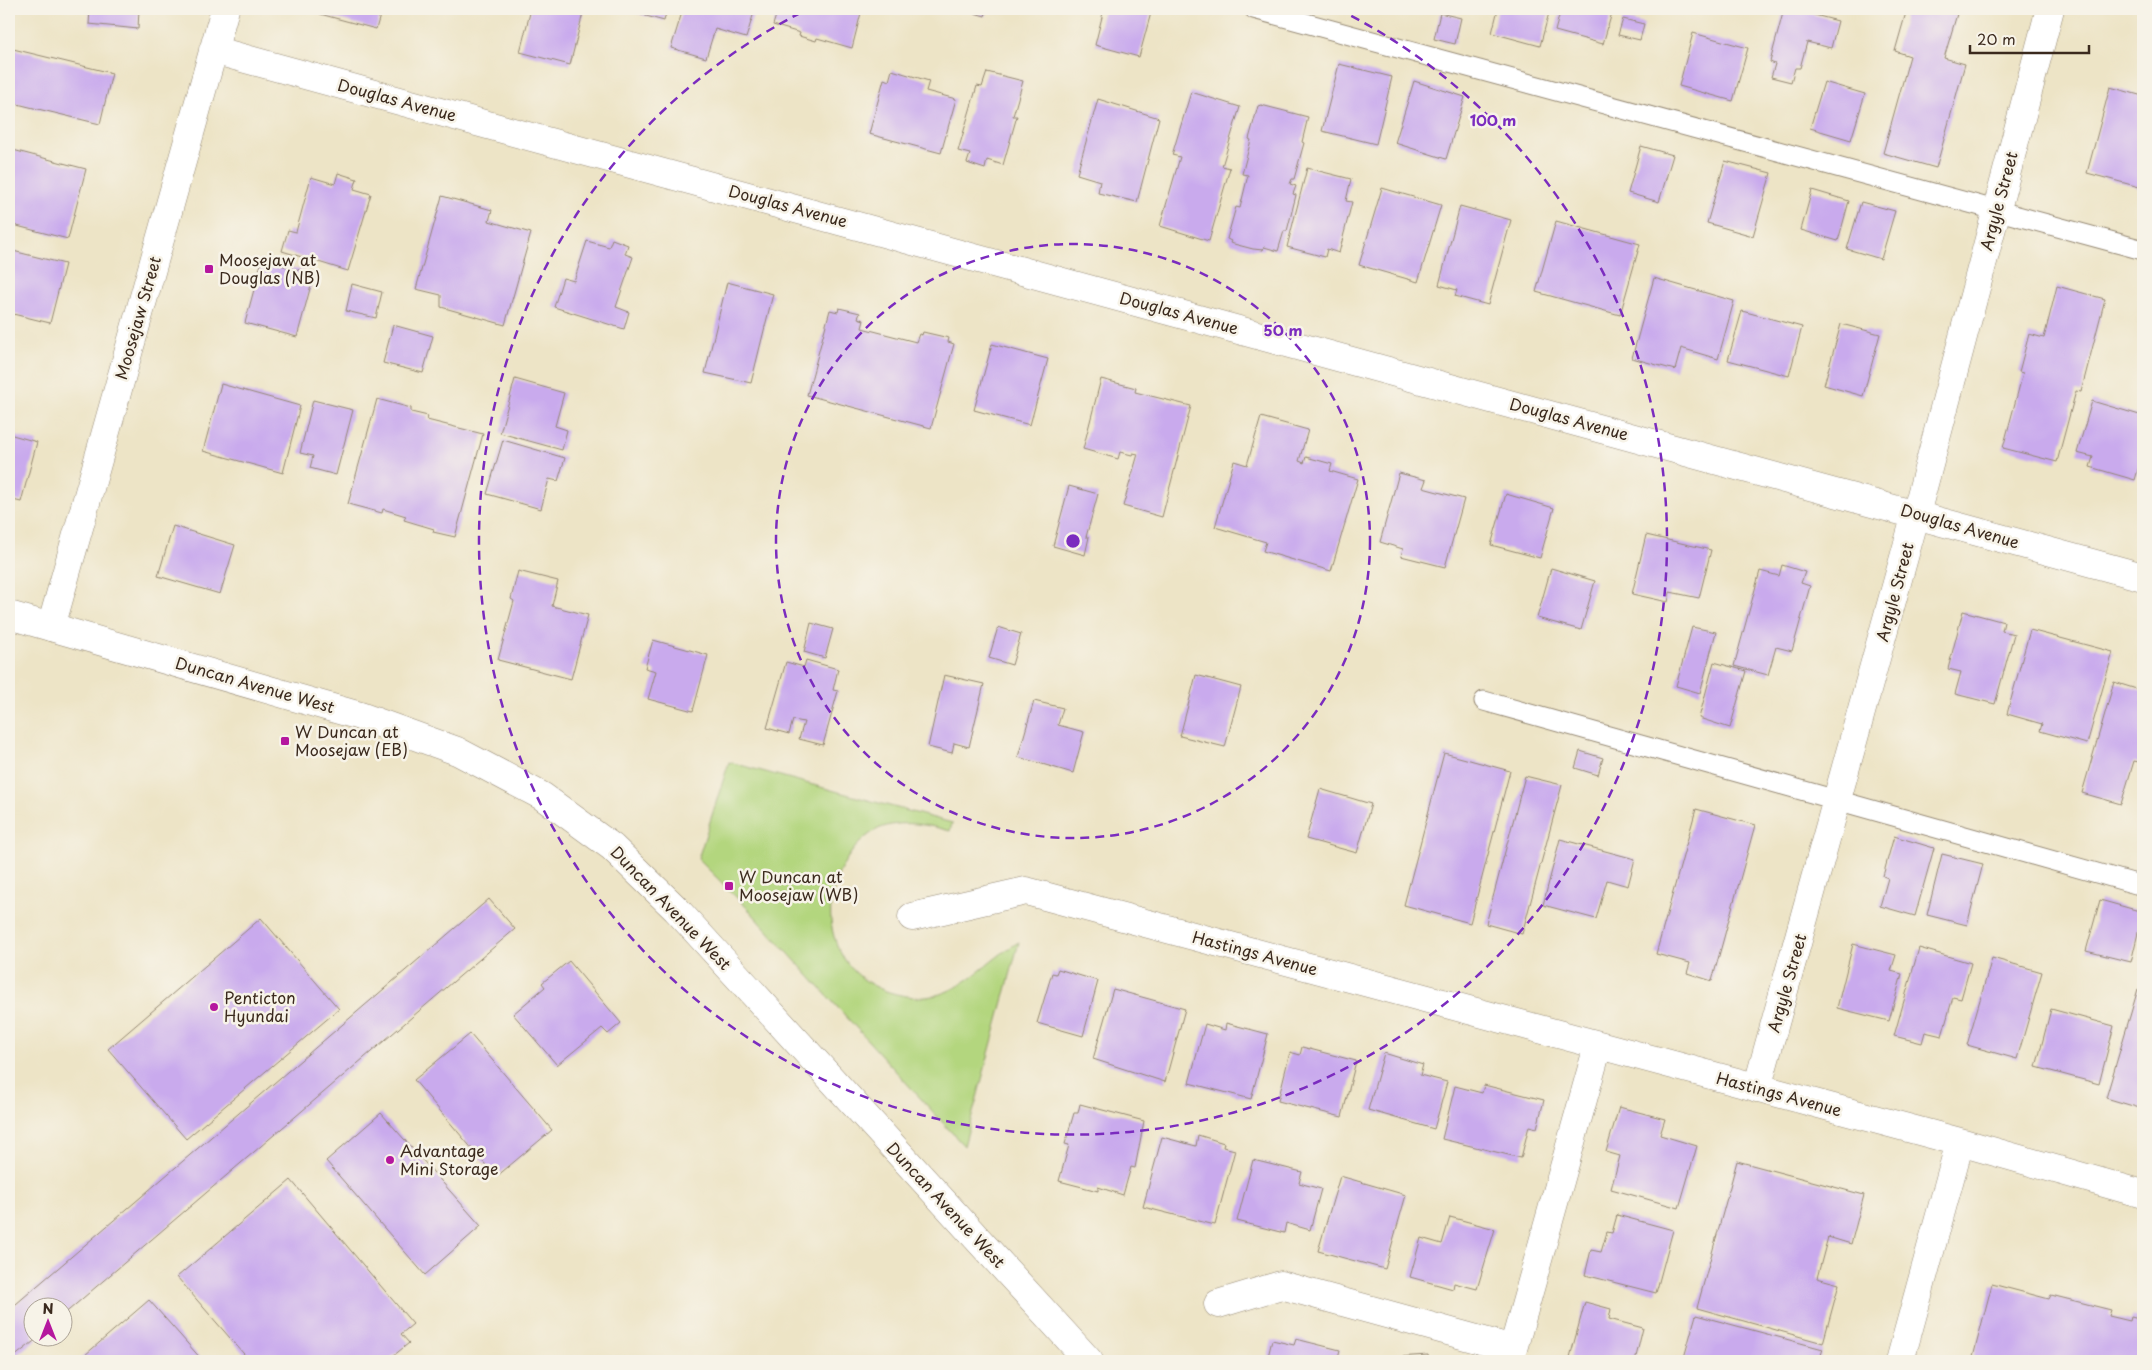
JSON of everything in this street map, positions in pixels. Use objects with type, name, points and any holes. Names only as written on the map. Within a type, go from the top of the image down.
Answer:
[{"type":"street","name":"Moosejaw Street","points":[[51,626],[225,9]]},
{"type":"street","name":"Argyle Street","points":[[1757,1088],[1838,802],[2050,9]]},
{"type":"street","name":"Douglas Avenue","points":[[214,50],[2143,577]]},
{"type":"street","name":"Duncan Avenue West","points":[[9,615],[360,716],[457,751],[542,796],[612,847],[676,909],[1089,1361]]},
{"type":"street","name":"Hastings Avenue","points":[[912,917],[1026,891],[1960,1142],[2143,1194]]},
{"type":"street","points":[[1218,1304],[1281,1285],[1511,1355],[1598,1046]]},
{"type":"street","points":[[1900,1361],[1960,1142]]},
{"type":"lane","points":[[1254,9],[2143,250]]},
{"type":"lane","points":[[1484,701],[1838,802],[2143,886]]},
{"type":"green space","points":[[729,762],[952,823],[950,831],[925,825],[900,824],[883,827],[869,834],[854,849],[839,873],[832,895],[831,916],[834,937],[842,956],[856,973],[874,985],[896,994],[911,997],[926,997],[952,989],[1019,942],[964,1146],[749,910],[698,859]]},
{"type":"building","points":[[90,9],[139,9],[138,29],[89,24]]},
{"type":"building","points":[[321,9],[382,9],[376,29],[320,14]]},
{"type":"building","points":[[531,9],[584,9],[570,65],[520,52]]},
{"type":"building","points":[[621,9],[667,9],[664,21]]},
{"type":"building","points":[[683,9],[755,9],[746,38],[715,29],[706,58],[671,48]]},
{"type":"building","points":[[778,9],[862,9],[852,48],[817,38],[816,41],[799,36],[800,33],[773,25]]},
{"type":"building","points":[[960,9],[987,9],[985,16]]},
{"type":"building","points":[[1104,9],[1152,9],[1139,57],[1095,45]]},
{"type":"building","points":[[1498,9],[1550,9],[1540,46],[1492,33]]},
{"type":"building","points":[[1561,9],[1613,9],[1603,44],[1555,31]]},
{"type":"building","points":[[1784,9],[1808,9],[1807,13],[1838,21],[1831,48],[1807,42],[1800,68],[1795,68],[1791,82],[1771,77],[1775,64],[1770,62]]},
{"type":"building","points":[[1907,9],[1938,9],[1957,14],[1944,58],[1965,64],[1936,168],[1883,153],[1910,56],[1895,51]]},
{"type":"building","points":[[1440,13],[1461,18],[1455,44],[1434,39]]},
{"type":"building","points":[[1623,19],[1644,24],[1640,40],[1618,35]]},
{"type":"building","points":[[1693,33],[1748,48],[1733,101],[1679,86]]},
{"type":"building","points":[[9,48],[112,73],[100,124],[9,102]]},
{"type":"building","points":[[1339,64],[1392,77],[1376,144],[1322,131]]},
{"type":"building","points":[[892,70],[929,81],[926,91],[956,99],[941,153],[869,134],[884,79],[889,81]]},
{"type":"building","points":[[987,72],[1023,81],[1013,116],[1017,116],[1003,165],[987,160],[985,169],[967,163],[970,154],[958,151],[977,86],[982,87]]},
{"type":"building","points":[[1414,81],[1465,97],[1446,159],[1395,143]]},
{"type":"building","points":[[1824,82],[1865,94],[1851,140],[1810,128]]},
{"type":"building","points":[[2110,87],[2143,96],[2143,188],[2087,173]]},
{"type":"building","points":[[1191,92],[1240,107],[1222,166],[1230,168],[1209,241],[1160,226],[1180,157],[1172,155]]},
{"type":"building","points":[[1098,99],[1159,118],[1137,202],[1098,193],[1100,181],[1077,174]]},
{"type":"building","points":[[1261,105],[1308,117],[1302,142],[1304,143],[1294,179],[1292,179],[1290,184],[1296,186],[1293,194],[1296,195],[1287,231],[1284,231],[1278,251],[1264,247],[1263,250],[1253,249],[1230,243],[1231,241],[1227,239],[1236,207],[1240,208],[1248,175],[1242,174],[1251,140],[1249,139],[1258,106]]},
{"type":"building","points":[[1641,146],[1673,155],[1659,202],[1628,193]]},
{"type":"building","points":[[9,149],[86,169],[68,239],[9,224]]},
{"type":"building","points":[[1725,161],[1771,173],[1753,236],[1707,223]]},
{"type":"building","points":[[1307,168],[1351,179],[1346,201],[1352,202],[1339,253],[1327,249],[1325,257],[1287,247]]},
{"type":"building","points":[[338,173],[357,179],[354,189],[371,194],[348,271],[282,251],[288,230],[296,232],[311,177],[335,184]]},
{"type":"building","points":[[1382,188],[1441,205],[1418,282],[1359,265]]},
{"type":"building","points":[[1812,190],[1849,201],[1838,241],[1801,230]]},
{"type":"building","points":[[442,196],[492,210],[489,221],[531,233],[505,325],[441,307],[441,295],[416,289]]},
{"type":"building","points":[[1861,202],[1895,211],[1881,259],[1847,249]]},
{"type":"building","points":[[1460,206],[1511,220],[1488,305],[1455,296],[1457,290],[1439,285]]},
{"type":"building","points":[[1556,221],[1640,244],[1620,315],[1536,292]]},
{"type":"building","points":[[612,239],[628,245],[625,254],[633,257],[616,307],[629,312],[624,329],[554,307],[563,278],[574,281],[587,241],[609,247]]},
{"type":"building","points":[[9,250],[65,264],[50,323],[9,313]]},
{"type":"building","points":[[262,260],[314,274],[297,337],[245,323]]},
{"type":"building","points":[[1654,278],[1734,301],[1718,359],[1681,348],[1675,370],[1632,358]]},
{"type":"building","points":[[727,282],[773,294],[751,383],[705,373]]},
{"type":"building","points":[[352,284],[382,292],[376,318],[346,311]]},
{"type":"building","points":[[2057,286],[2105,299],[2081,392],[2076,391],[2057,462],[2003,448],[2023,373],[2019,372],[2029,334],[2044,338]]},
{"type":"building","points":[[839,308],[860,313],[858,318],[864,320],[862,328],[916,342],[919,334],[922,335],[923,332],[949,338],[948,342],[954,344],[931,428],[807,395],[830,310],[838,312]]},
{"type":"building","points":[[1742,311],[1802,327],[1789,376],[1728,360]]},
{"type":"building","points":[[1841,324],[1880,334],[1863,396],[1824,385]]},
{"type":"building","points":[[393,325],[433,336],[423,373],[383,363]]},
{"type":"building","points":[[992,344],[1048,359],[1030,425],[974,410]]},
{"type":"building","points":[[515,379],[564,393],[555,426],[567,430],[562,450],[500,433]]},
{"type":"building","points":[[1101,379],[1136,388],[1135,392],[1191,406],[1162,517],[1123,506],[1138,454],[1133,453],[1132,455],[1120,452],[1118,459],[1083,449]]},
{"type":"building","points":[[221,384],[300,406],[283,473],[203,451]]},
{"type":"building","points":[[377,399],[411,408],[411,412],[428,416],[427,420],[483,434],[455,537],[433,532],[434,529],[404,520],[406,516],[383,509],[382,513],[348,504]]},
{"type":"building","points":[[313,400],[353,410],[336,475],[310,468],[313,456],[300,453]]},
{"type":"building","points":[[2092,401],[2143,416],[2143,452],[2135,480],[2090,467],[2093,457],[2077,453]]},
{"type":"building","points":[[1261,417],[1308,430],[1299,461],[1304,463],[1306,457],[1332,464],[1330,471],[1358,479],[1331,571],[1263,551],[1266,542],[1215,527],[1234,461],[1247,465]]},
{"type":"building","points":[[9,434],[37,442],[21,502],[9,499]]},
{"type":"building","points":[[503,440],[565,458],[558,481],[549,479],[541,509],[487,494]]},
{"type":"building","points":[[1399,473],[1426,480],[1423,488],[1464,499],[1445,567],[1401,556],[1403,549],[1380,542]]},
{"type":"building","points":[[1069,486],[1098,494],[1086,537],[1089,537],[1085,555],[1053,546]]},
{"type":"building","points":[[1506,494],[1554,508],[1540,558],[1491,545]]},
{"type":"building","points":[[173,526],[235,545],[220,594],[158,576]]},
{"type":"building","points":[[1646,535],[1711,550],[1699,598],[1670,592],[1668,602],[1632,594]]},
{"type":"building","points":[[1782,565],[1805,572],[1801,583],[1810,586],[1792,651],[1776,647],[1768,675],[1734,666],[1760,571],[1779,576]]},
{"type":"building","points":[[1551,568],[1595,581],[1581,630],[1537,618]]},
{"type":"building","points":[[518,571],[558,581],[552,606],[588,615],[571,679],[498,660],[514,601],[511,599]]},
{"type":"building","points":[[1963,611],[2004,622],[2002,631],[2014,634],[1995,704],[1955,694],[1961,672],[1948,669]]},
{"type":"building","points":[[811,623],[833,629],[825,658],[804,652]]},
{"type":"building","points":[[998,627],[1021,634],[1012,665],[989,658]]},
{"type":"building","points":[[1692,627],[1716,632],[1700,693],[1676,686]]},
{"type":"building","points":[[2030,630],[2113,652],[2087,744],[2040,731],[2042,724],[2007,714]]},
{"type":"building","points":[[653,640],[708,655],[693,711],[648,699],[656,671],[645,668]]},
{"type":"building","points":[[806,660],[838,669],[833,690],[838,691],[823,745],[799,739],[804,722],[793,720],[789,734],[767,728],[786,662],[804,667]]},
{"type":"building","points":[[1714,662],[1746,671],[1730,728],[1699,718]]},
{"type":"building","points":[[944,675],[984,684],[969,747],[954,743],[952,753],[928,747]]},
{"type":"building","points":[[1196,675],[1241,687],[1225,747],[1180,736]]},
{"type":"building","points":[[2114,682],[2143,691],[2143,763],[2134,761],[2121,804],[2082,793]]},
{"type":"building","points":[[1034,701],[1063,708],[1058,725],[1084,732],[1073,773],[1018,757]]},
{"type":"building","points":[[1580,751],[1603,758],[1598,775],[1575,768]]},
{"type":"building","points":[[1444,753],[1510,771],[1470,923],[1404,905]]},
{"type":"building","points":[[1525,776],[1562,785],[1522,934],[1486,924]]},
{"type":"building","points":[[1320,789],[1371,804],[1357,853],[1306,839]]},
{"type":"building","points":[[1696,809],[1755,825],[1712,981],[1687,973],[1690,963],[1656,954]]},
{"type":"building","points":[[1894,836],[1934,848],[1915,916],[1880,906],[1888,878],[1883,876]]},
{"type":"building","points":[[1560,839],[1635,859],[1628,886],[1607,880],[1596,919],[1543,905]]},
{"type":"building","points":[[1942,854],[1983,864],[1967,925],[1927,915]]},
{"type":"building","points":[[489,899],[515,929],[72,1307],[72,1298],[23,1298]]},
{"type":"building","points":[[2100,900],[2143,912],[2131,962],[2086,951]]},
{"type":"building","points":[[261,918],[339,1009],[186,1139],[108,1049]]},
{"type":"building","points":[[1853,944],[1896,955],[1891,971],[1902,974],[1889,1021],[1837,1008]]},
{"type":"building","points":[[1919,948],[1971,963],[1961,999],[1953,997],[1942,1036],[1925,1032],[1922,1043],[1894,1036]]},
{"type":"building","points":[[1992,958],[2042,972],[2017,1059],[1967,1045]]},
{"type":"building","points":[[569,961],[621,1023],[608,1034],[602,1028],[557,1065],[513,1014],[545,987],[542,983]]},
{"type":"building","points":[[1058,969],[1098,981],[1083,1036],[1037,1023],[1052,973],[1056,974]]},
{"type":"building","points":[[1113,989],[1185,1009],[1165,1082],[1093,1059]]},
{"type":"building","points":[[2138,989],[2143,990],[2143,1109],[2106,1098]]},
{"type":"building","points":[[2051,1009],[2114,1026],[2099,1084],[2036,1067]]},
{"type":"building","points":[[1226,1023],[1268,1034],[1251,1099],[1189,1083],[1205,1024],[1225,1030]]},
{"type":"building","points":[[470,1034],[552,1130],[496,1177],[414,1080]]},
{"type":"building","points":[[1302,1047],[1356,1061],[1342,1117],[1278,1101],[1290,1052],[1300,1055]]},
{"type":"building","points":[[1384,1053],[1423,1065],[1420,1075],[1447,1082],[1434,1129],[1368,1110]]},
{"type":"building","points":[[1484,1085],[1544,1100],[1537,1128],[1529,1126],[1521,1158],[1442,1139],[1455,1086],[1482,1093]]},
{"type":"building","points":[[1080,1104],[1144,1121],[1135,1168],[1131,1167],[1123,1195],[1098,1187],[1098,1191],[1059,1181],[1069,1145],[1065,1144],[1074,1113],[1078,1113]]},
{"type":"building","points":[[1619,1107],[1665,1119],[1660,1135],[1697,1146],[1679,1208],[1611,1189],[1620,1156],[1606,1152]]},
{"type":"building","points":[[381,1113],[481,1226],[425,1275],[326,1161]]},
{"type":"building","points":[[1198,1135],[1224,1143],[1223,1147],[1235,1150],[1215,1225],[1143,1207],[1162,1137],[1196,1146]]},
{"type":"building","points":[[1253,1160],[1302,1172],[1299,1183],[1321,1189],[1310,1230],[1286,1223],[1284,1233],[1237,1221]]},
{"type":"building","points":[[1737,1161],[1864,1195],[1851,1244],[1828,1237],[1817,1278],[1839,1284],[1823,1343],[1697,1308]]},
{"type":"building","points":[[1340,1176],[1406,1195],[1385,1269],[1318,1251]]},
{"type":"building","points":[[291,1180],[413,1324],[401,1334],[409,1343],[387,1361],[250,1361],[177,1277]]},
{"type":"building","points":[[1617,1215],[1673,1230],[1656,1293],[1585,1275],[1591,1250],[1601,1252],[1607,1232],[1612,1233]]},
{"type":"building","points":[[1450,1217],[1495,1229],[1477,1289],[1454,1283],[1453,1289],[1410,1277],[1421,1238],[1442,1244]]},
{"type":"building","points":[[1992,1284],[2049,1299],[2051,1295],[2111,1310],[2109,1316],[2130,1321],[2131,1317],[2143,1320],[2143,1361],[1972,1361]]},
{"type":"building","points":[[22,1299],[22,1348],[25,1348],[9,1361],[9,1310]]},
{"type":"building","points":[[149,1300],[203,1361],[78,1361]]},
{"type":"building","points":[[1585,1302],[1611,1309],[1609,1319],[1643,1328],[1635,1361],[1569,1361]]},
{"type":"building","points":[[1696,1315],[1823,1349],[1819,1361],[1683,1361]]},
{"type":"building","points":[[1296,1339],[1340,1350],[1337,1361],[1267,1361],[1272,1340],[1294,1345]]},
{"type":"building","points":[[1428,1355],[1429,1361],[1368,1361],[1368,1359]]},
{"type":"place","name":"Moosejaw at Douglas (NB)","points":[[209,269]]},
{"type":"place","name":"W Duncan at Moosejaw (EB)","points":[[285,741]]},
{"type":"place","name":"W Duncan at Moosejaw (WB)","points":[[729,886]]},
{"type":"place","name":"Penticton Hyundai","points":[[214,1007]]},
{"type":"place","name":"Advantage Mini Storage","points":[[390,1160]]}]
